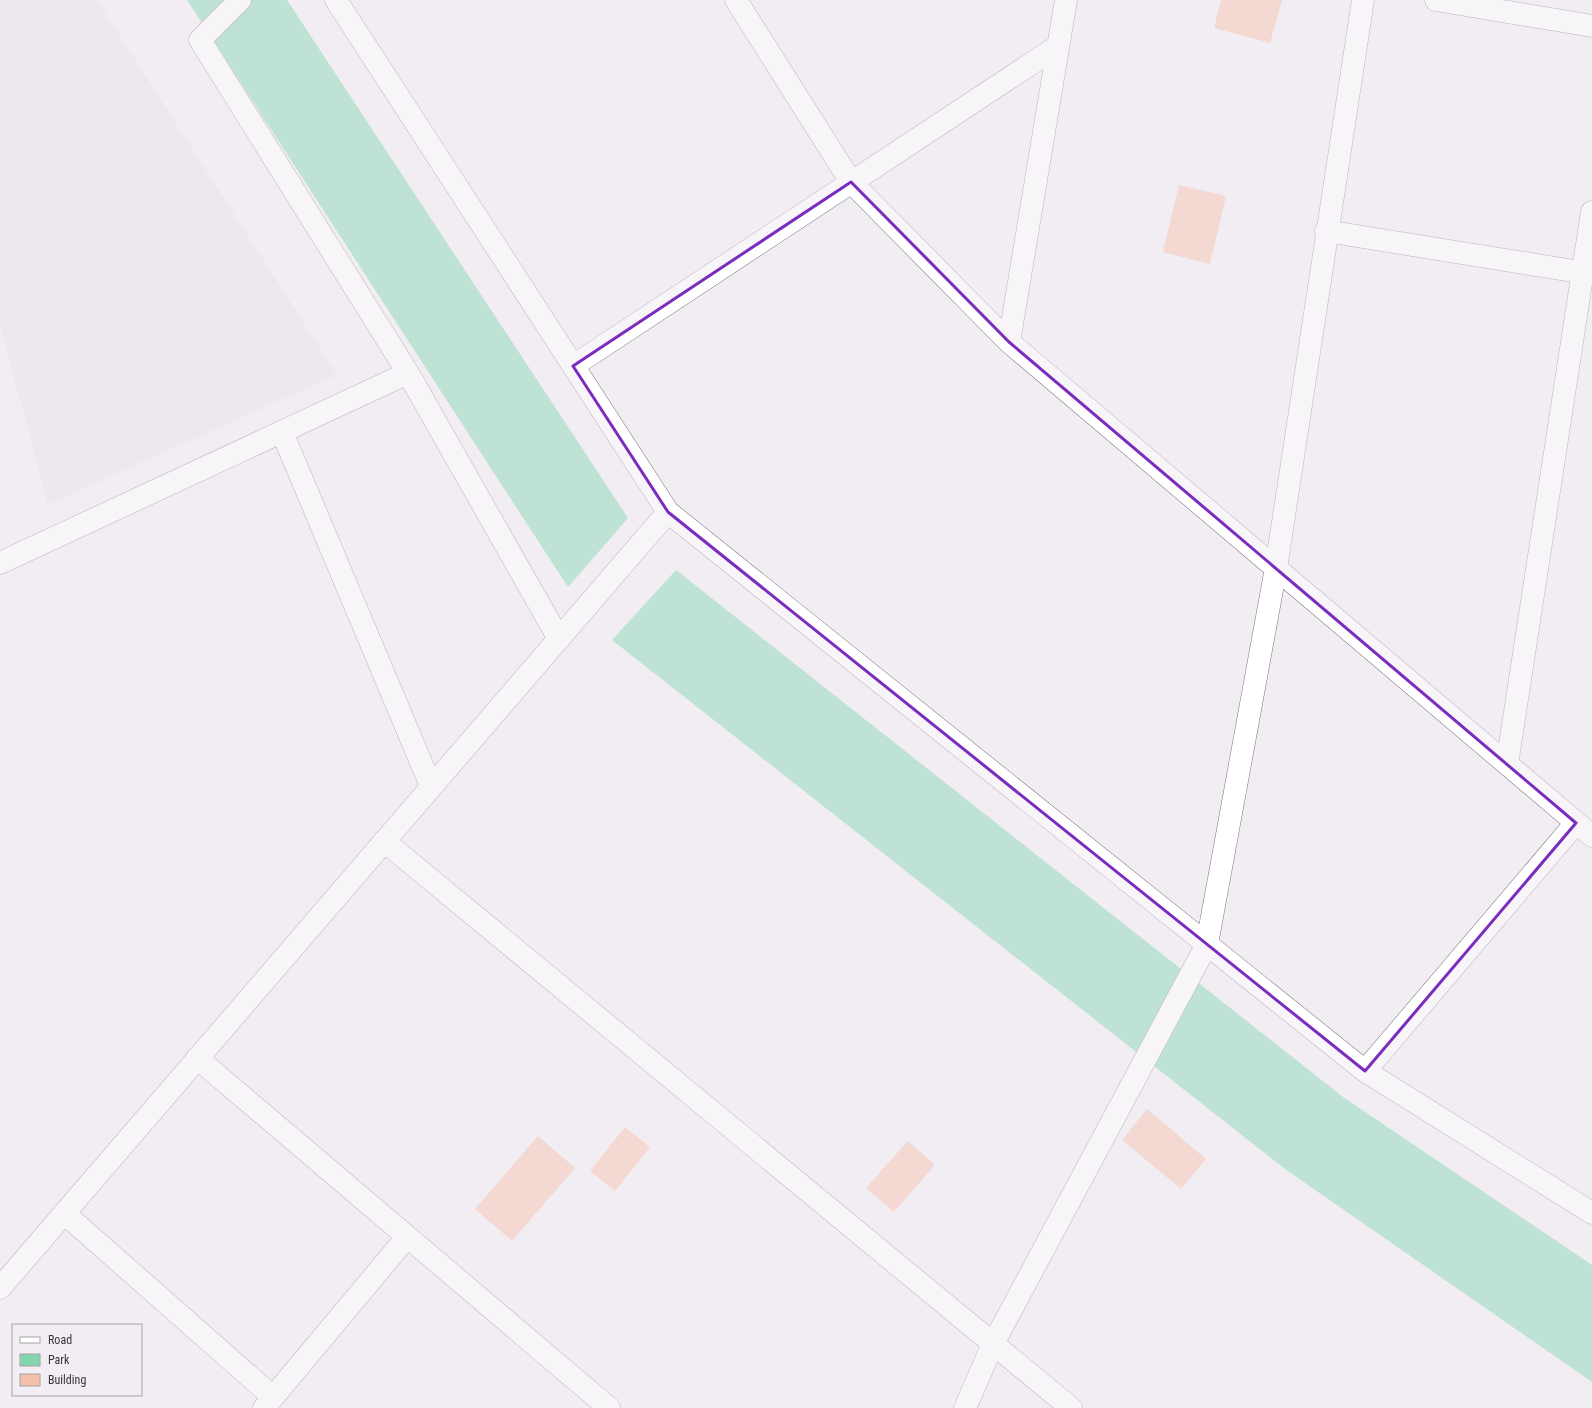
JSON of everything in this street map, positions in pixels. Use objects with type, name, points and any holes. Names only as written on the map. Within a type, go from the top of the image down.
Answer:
[{"type":"street","points":[[240,0],[200,40],[408,373],[559,638]]},
{"type":"street","points":[[336,0],[668,512],[1365,1071],[1592,1213]]},
{"type":"street","points":[[736,0],[851,182],[1009,342],[1584,830],[1365,1071]]},
{"type":"street","points":[[1009,342],[1066,0]]},
{"type":"street","points":[[965,1408],[993,1344],[1207,944],[1276,568],[1326,231],[1364,0]]},
{"type":"street","points":[[1436,0],[1592,26]]},
{"type":"street","points":[[573,366],[1058,46]]},
{"type":"street","points":[[1507,764],[1587,274],[1592,212]]},
{"type":"street","points":[[1326,231],[1587,274]]},
{"type":"street","points":[[0,563],[408,373]]},
{"type":"street","points":[[282,432],[431,786]]},
{"type":"street","points":[[0,1288],[668,512]]},
{"type":"street","points":[[384,841],[1071,1408]]},
{"type":"street","points":[[197,1058],[407,1236],[601,1406]]},
{"type":"street","points":[[64,1213],[268,1403],[407,1236]]},
{"type":"highlighted area","points":[[851,182],[1009,342],[1576,823],[1365,1071],[668,512],[573,366]]},
{"type":"shaded area","points":[[0,0],[97,0],[337,375],[48,504],[0,325]]},
{"type":"green space","points":[[187,0],[287,0],[628,518],[568,587]]},
{"type":"green space","points":[[676,570],[1343,1097],[1592,1265],[1592,1382],[1285,1169],[612,640]]},
{"type":"building","points":[[1221,0],[1282,0],[1270,43],[1214,28]]},
{"type":"building","points":[[1179,185],[1226,196],[1210,264],[1163,252]]},
{"type":"building","points":[[1147,1109],[1206,1159],[1181,1189],[1122,1140]]},
{"type":"building","points":[[625,1127],[650,1147],[615,1191],[590,1171]]},
{"type":"building","points":[[538,1136],[575,1168],[512,1241],[475,1209]]},
{"type":"building","points":[[908,1141],[935,1165],[894,1212],[866,1188]]}]
